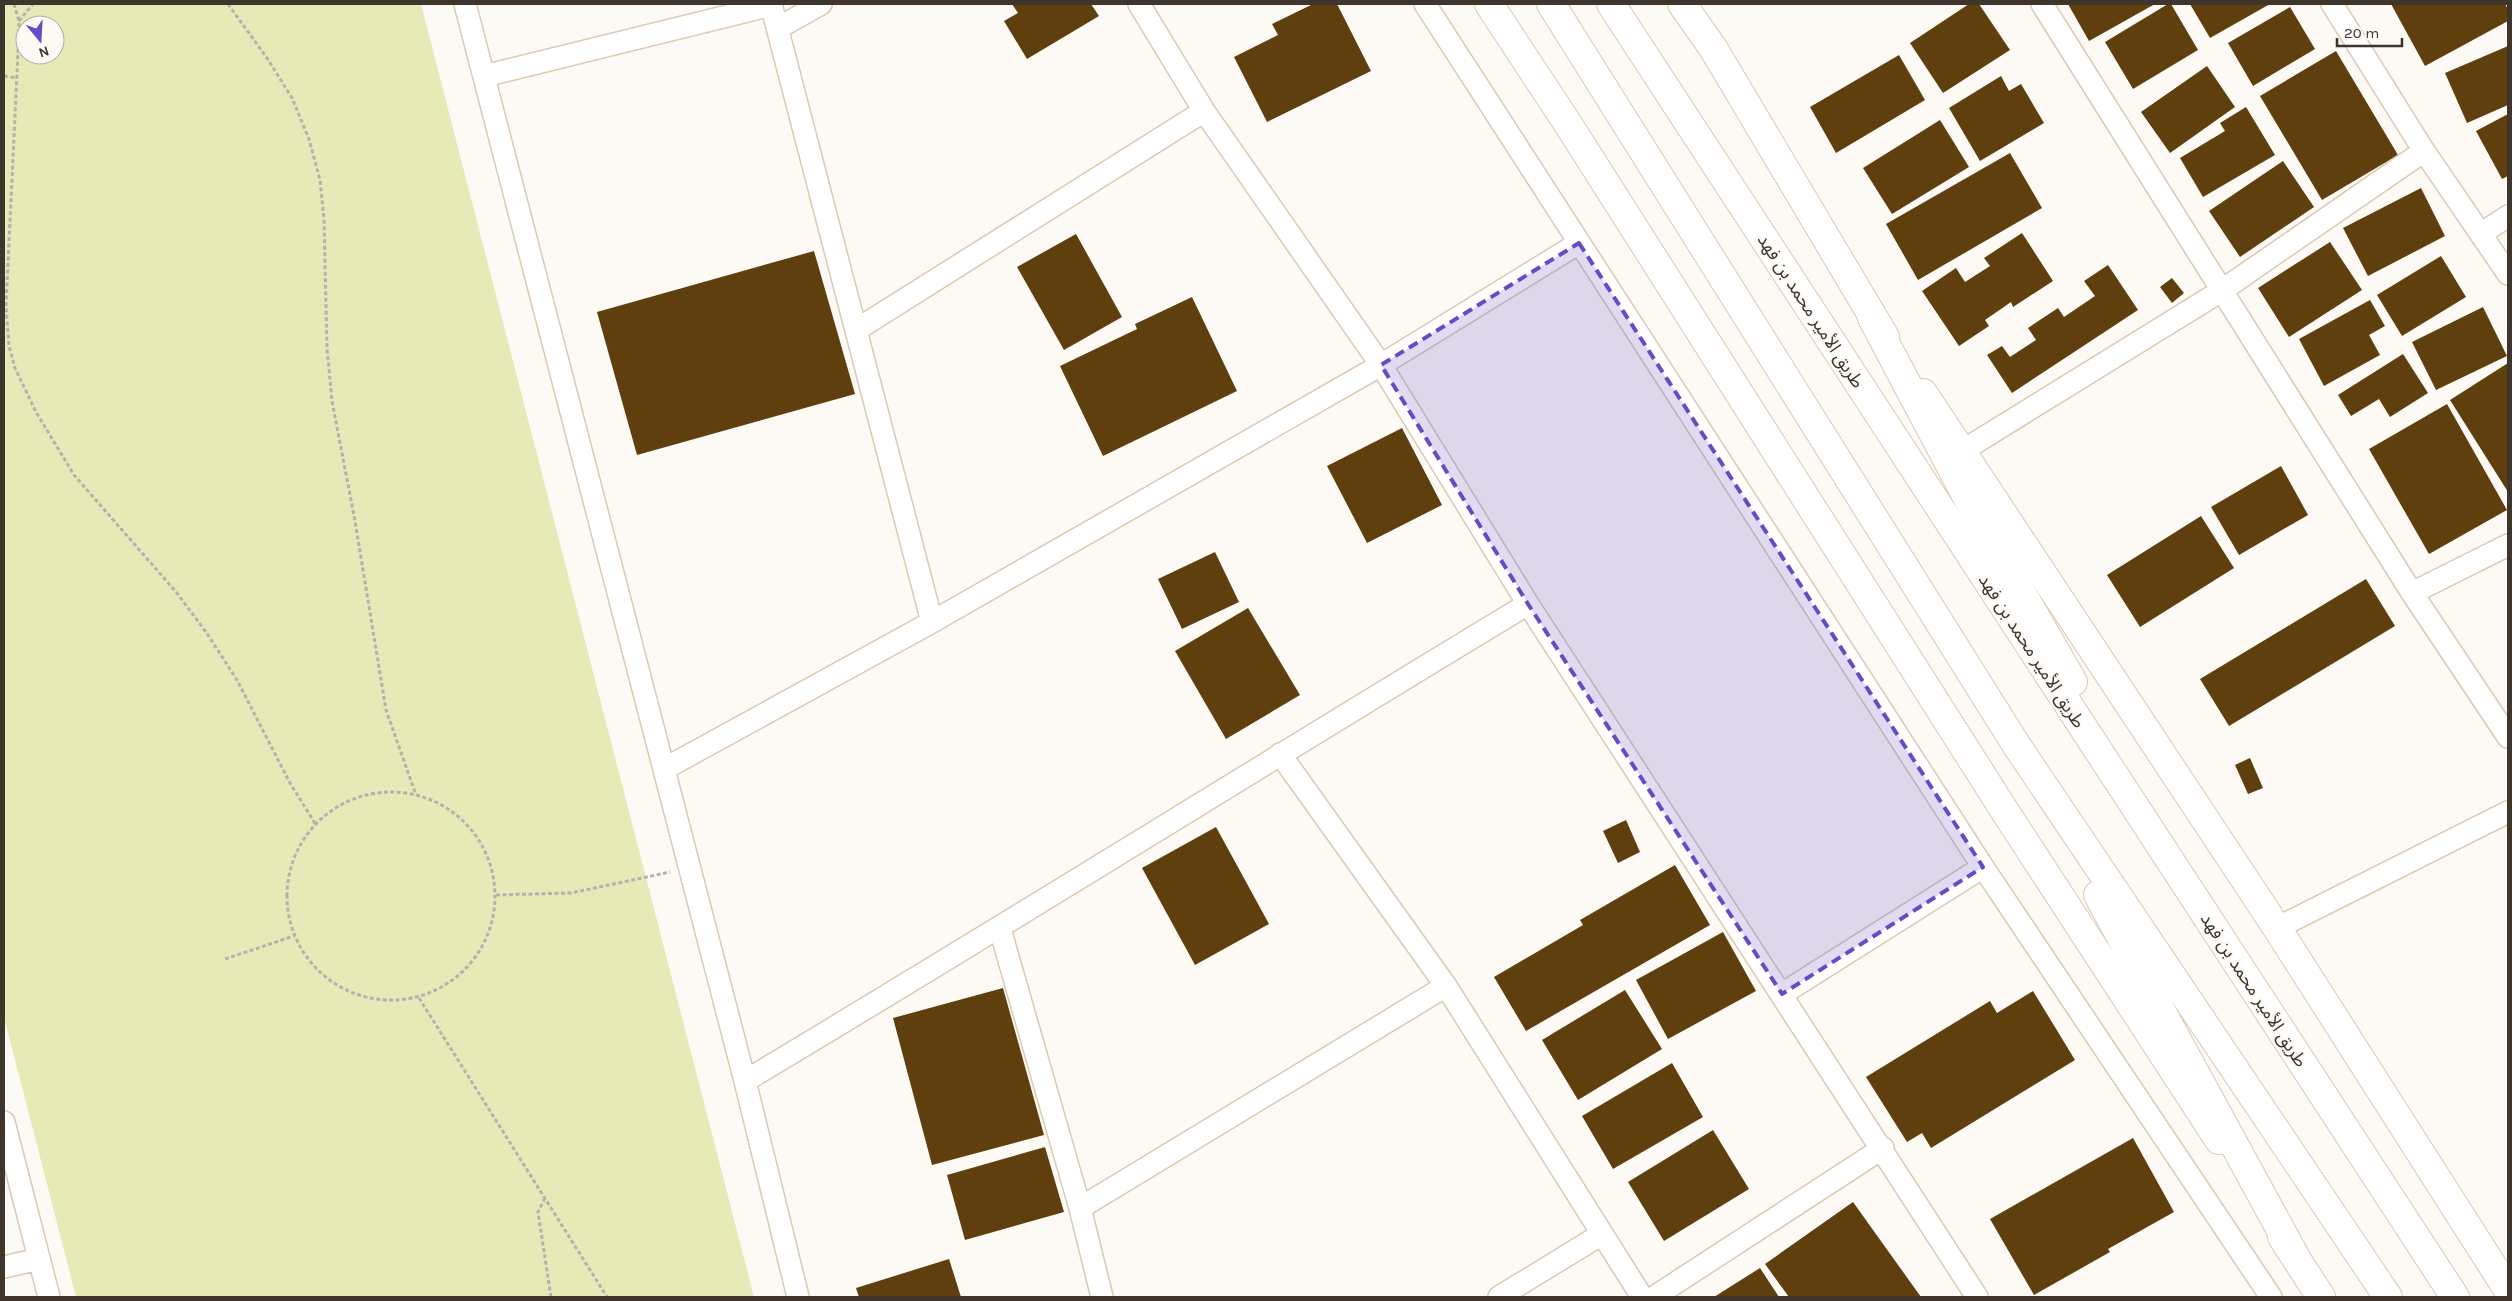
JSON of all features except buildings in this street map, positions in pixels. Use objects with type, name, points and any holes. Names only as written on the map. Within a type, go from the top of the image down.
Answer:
[{"type":"main road","points":[[1489,4],[1568,124],[2006,813],[2321,1297]]},
{"type":"main road","points":[[1551,4],[2017,746],[2388,1297]]},
{"type":"main road","name":"طريق الأمير محمد بن فهد","points":[[1611,4],[2455,1297]]},
{"type":"main road","points":[[1682,4],[1713,48],[1872,318],[1968,501],[2214,928]]},
{"type":"main road","points":[[1872,318],[1962,450],[2277,928],[2508,1290]]},
{"type":"main road","points":[[2017,746],[2295,1256]]},
{"type":"street","points":[[465,4],[690,867],[798,1297]]},
{"type":"street","points":[[484,76],[772,4],[932,622]]},
{"type":"street","points":[[778,28],[821,4]]},
{"type":"street","points":[[1139,4],[1204,111],[1381,364],[1528,604],[1883,1148],[1977,1297]]},
{"type":"street","points":[[1425,4],[1983,867],[2271,1297]]},
{"type":"street","points":[[2042,4],[2412,593],[2508,737]]},
{"type":"street","points":[[2332,4],[2424,151],[2482,233],[2508,274]]},
{"type":"street","points":[[856,330],[1204,111]]},
{"type":"street","points":[[1962,450],[2221,291],[2424,151]]},
{"type":"street","points":[[2482,233],[2508,216]]},
{"type":"street","points":[[664,768],[932,622],[1381,364],[1579,243]]},
{"type":"street","points":[[2412,593],[2508,545]]},
{"type":"street","points":[[745,1081],[1000,929],[1280,754],[1528,604]]},
{"type":"street","points":[[1280,754],[1446,986],[1642,1297]]},
{"type":"street","points":[[2277,928],[2508,812]]},
{"type":"street","points":[[1782,994],[1983,867]]},
{"type":"street","points":[[1000,929],[1080,1208],[1102,1297]]},
{"type":"street","points":[[1080,1208],[1446,986]]},
{"type":"street","points":[[4,1122],[49,1297]]},
{"type":"street","points":[[1654,1297],[1883,1148]]},
{"type":"street","points":[[1500,1297],[1602,1234]]},
{"type":"street","points":[[4,1267],[39,1259]]},
{"type":"path","points":[[24,15],[33,4]]},
{"type":"path","points":[[228,4],[267,58],[292,98],[309,139],[320,180],[324,219],[327,348],[332,401],[355,521],[386,710],[416,795]]},
{"type":"path","points":[[17,65],[6,306],[9,346],[15,368],[36,412],[74,475],[178,593],[206,632],[237,680],[290,783],[316,825]]},
{"type":"path","points":[[4,76],[17,78]]},
{"type":"path","points":[[394,792],[416,795],[449,809],[477,836],[492,864],[496,895],[491,927],[484,945],[473,961],[444,986],[419,998],[388,1000],[351,993],[334,984],[319,971],[306,957],[294,936],[287,903],[288,884],[299,848],[316,825],[339,806],[356,798],[375,793],[394,792]]},
{"type":"path","points":[[496,895],[572,893],[690,867]]},
{"type":"path","points":[[225,959],[294,936]]},
{"type":"path","points":[[419,998],[607,1297]]},
{"type":"path","points":[[545,1198],[538,1212],[551,1297]]},
{"type":"highlighted area","points":[[1579,243],[1983,867],[1782,994],[1528,604],[1381,365]]},
{"type":"green space","points":[[4,4],[421,4],[754,1297],[76,1297],[4,1017]]}]
